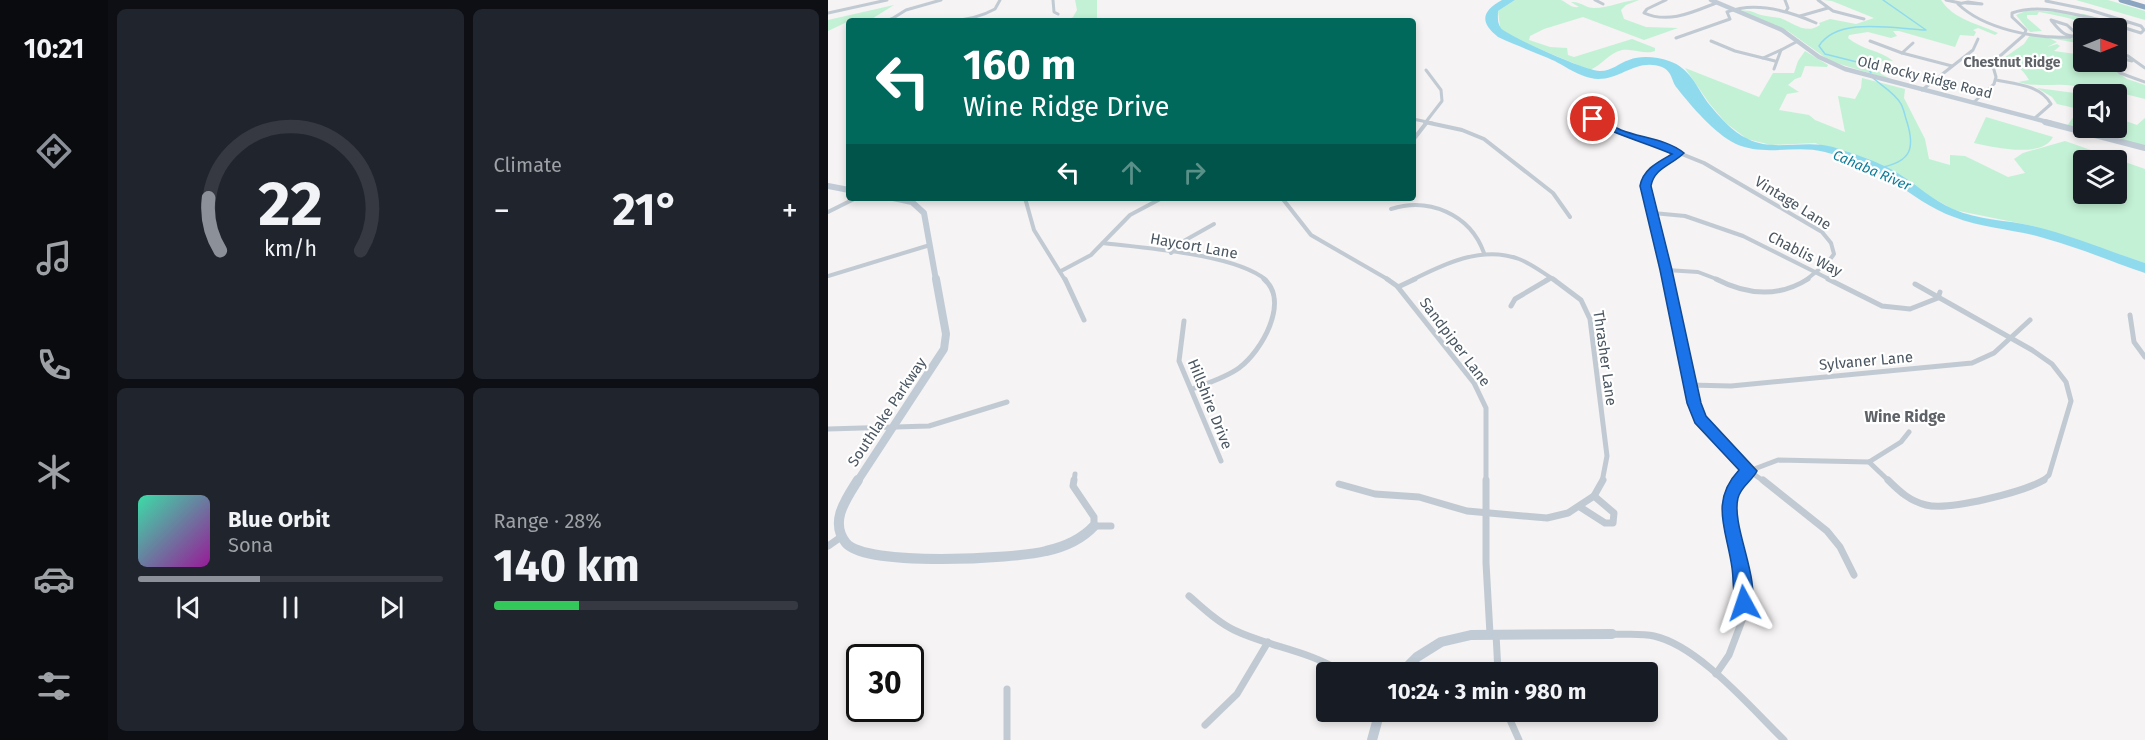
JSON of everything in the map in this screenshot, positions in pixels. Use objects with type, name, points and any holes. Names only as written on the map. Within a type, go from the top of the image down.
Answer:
[{"type":"highway","points":[[2121,0],[2145,5]]},
{"type":"highway","points":[[2135,0],[2145,5]]},
{"type":"street","points":[[828,13],[886,0]]},
{"type":"street","points":[[893,18],[903,11],[941,0]]},
{"type":"street","points":[[989,14],[998,8],[1000,0]]},
{"type":"street","points":[[1053,0],[1054,12],[1058,14]]},
{"type":"street","points":[[1595,0],[1603,4]]},
{"type":"street","points":[[1666,0],[1647,9],[1644,13],[1655,17],[1675,16],[1716,3]]},
{"type":"street","name":"Old Rocky Ridge Road","points":[[1711,0],[1782,30],[1824,60],[1862,74],[2145,148]]},
{"type":"street","points":[[1785,0],[1788,8],[1786,11]]},
{"type":"street","points":[[1818,0],[1828,8],[1864,19]]},
{"type":"street","points":[[1946,0],[1966,3]]},
{"type":"street","points":[[2046,2],[2113,17]]},
{"type":"street","points":[[1960,3],[1959,6],[1963,10],[1977,18],[2026,33],[2073,38],[2079,36],[2071,27],[2051,20],[2060,31],[2073,38]]},
{"type":"street","points":[[1800,16],[1828,8]]},
{"type":"street","points":[[2026,33],[2026,30],[2012,15],[2016,10],[2046,8],[2101,18]]},
{"type":"street","points":[[1676,38],[1730,19],[1727,12],[1731,10],[1786,11],[1816,23]]},
{"type":"street","points":[[965,18],[989,14],[997,16]]},
{"type":"street","points":[[2127,22],[2143,27],[2144,30],[2141,33],[2127,29]]},
{"type":"street","points":[[1996,80],[1992,63],[2026,33]]},
{"type":"street","points":[[1922,90],[1973,50],[1978,39]]},
{"type":"street","points":[[1762,58],[1798,41]]},
{"type":"street","points":[[1870,41],[1902,53],[1952,66]]},
{"type":"street","points":[[1711,42],[1775,61]]},
{"type":"street","points":[[1902,53],[1913,43]]},
{"type":"street","points":[[1774,69],[1775,61],[1781,50]]},
{"type":"street","points":[[2127,56],[2145,68]]},
{"type":"street","points":[[1416,136],[1440,106],[1443,96],[1440,87],[1426,70]]},
{"type":"street","points":[[2119,72],[2145,82]]},
{"type":"street","points":[[1974,102],[1996,80]]},
{"type":"street","points":[[1996,80],[2031,88],[2047,97],[2051,104],[2035,118]]},
{"type":"street","name":"Vintage Lane","points":[[1593,119],[1618,132],[1652,142],[1716,169],[1822,232],[1835,249],[1833,257],[1794,289],[1760,293],[1736,288],[1702,273],[1666,270]]},
{"type":"street","points":[[1416,120],[1462,130],[1484,138],[1553,193],[1570,217]]},
{"type":"street","points":[[1679,153],[1655,168],[1647,177],[1645,186],[1666,270],[1689,385],[1700,419],[1749,471],[1776,489],[1827,531],[1839,547],[1854,575]]},
{"type":"street","points":[[828,186],[846,189]]},
{"type":"street","points":[[828,212],[850,201]]},
{"type":"street","name":"Southlake Parkway","points":[[842,537],[838,524],[843,503],[935,366],[945,344],[946,334],[926,220],[921,209],[907,201]]},
{"type":"street","points":[[1026,201],[1034,230],[1061,272],[1084,320]]},
{"type":"street","points":[[1061,272],[1087,258],[1130,215],[1156,201]]},
{"type":"street","name":"Sandpiper Lane","points":[[1284,201],[1311,235],[1382,274],[1398,287],[1474,383],[1483,399],[1487,420],[1486,513],[1497,662]]},
{"type":"street","points":[[1391,209],[1411,204],[1439,208],[1472,230],[1479,238],[1484,253]]},
{"type":"street","name":"Chablis Way","points":[[1653,213],[1685,216],[1743,236],[1864,298],[1897,309],[1916,308],[1939,295]]},
{"type":"street","points":[[1171,253],[1182,242],[1214,224]]},
{"type":"street","name":"Haycort Lane","points":[[1103,243],[1223,262],[1249,269],[1268,281],[1275,297],[1266,333],[1257,352],[1234,372],[1192,389]]},
{"type":"street","points":[[828,276],[930,245]]},
{"type":"street","name":"Thrasher Lane","points":[[1398,287],[1459,259],[1484,253],[1516,258],[1580,298],[1590,319],[1607,456],[1603,480],[1594,496]]},
{"type":"street","points":[[1511,306],[1521,296],[1550,278]]},
{"type":"street","points":[[1869,462],[1900,492],[1911,500],[1929,506],[1948,505],[2024,490],[2043,481],[2049,475],[2071,401],[2070,389],[2052,364],[1939,295],[1915,284]]},
{"type":"street","points":[[2130,315],[2134,342],[2145,357]]},
{"type":"street","name":"Sylvaner Lane","points":[[1689,385],[1731,386],[1972,363],[1989,356],[2012,339],[2030,320]]},
{"type":"street","name":"Hillshire Drive","points":[[1184,321],[1178,354],[1221,461]]},
{"type":"street","points":[[828,429],[892,429],[929,426],[1007,402]]},
{"type":"street","points":[[1716,674],[1732,649],[1743,618],[1744,589],[1729,511],[1730,497],[1736,485],[1749,471],[1778,460],[1869,462],[1901,442],[1909,432]]},
{"type":"street","points":[[1075,474],[1073,486],[1094,517],[1095,526]]},
{"type":"street","points":[[1340,484],[1375,494],[1419,496],[1458,510],[1547,518],[1568,513],[1594,496],[1614,513],[1613,523],[1605,523],[1580,507]]},
{"type":"street","points":[[828,546],[842,537],[854,550],[880,557],[1026,555],[1041,553],[1072,542],[1095,526],[1111,526]]},
{"type":"street","points":[[1190,596],[1226,625],[1325,662]]},
{"type":"street","points":[[1412,662],[1441,642],[1471,635],[1654,636],[1692,653],[1784,740]]},
{"type":"street","points":[[1205,725],[1237,694],[1268,642]]},
{"type":"street","points":[[1007,689],[1008,740]]},
{"type":"street","points":[[1372,740],[1377,722]]},
{"type":"street","points":[[1511,722],[1519,740]]},
{"type":"green space","points":[[1075,0],[1097,0],[1097,18],[1071,18],[1077,10]]},
{"type":"green space","points":[[1515,0],[1561,0],[1573,7],[1579,7],[1571,2],[1594,8],[1639,0],[1626,5],[1621,10],[1624,19],[1646,27],[1678,28],[1644,40],[1583,17],[1544,29],[1530,36],[1529,40],[1550,47],[1567,48],[1568,55],[1574,57],[1632,39],[1655,48],[1655,51],[1651,52],[1622,50],[1609,56],[1590,70],[1511,37],[1500,27],[1498,11]]},
{"type":"green space","points":[[1824,0],[1941,0],[1959,17],[1998,33],[1995,35],[1978,28],[1973,30],[1976,32],[1974,36],[1960,35],[1955,47],[1899,31],[1893,31],[1897,36],[1891,38],[1868,32],[1849,35],[1848,38],[1853,42],[1893,61],[1884,60],[1875,66],[1881,74],[1895,81],[1830,61],[1788,31],[1738,11],[1750,11],[1780,18],[1809,29],[1830,19],[1856,24],[1874,18]]},
{"type":"green space","points":[[2076,0],[2108,0],[2145,11],[2145,20]]},
{"type":"green space","points":[[894,5],[873,18],[846,18],[846,22],[828,31],[828,20]]},
{"type":"green space","points":[[2028,10],[2084,14],[2097,18],[2073,19],[2039,12],[2037,15],[2027,15],[2027,18],[2042,31],[2030,32],[2016,15]]},
{"type":"green space","points":[[2030,35],[2058,36],[2073,40],[2073,42],[2049,38],[2057,42],[2047,47],[2057,44],[2060,46],[2054,51],[2073,54],[2073,72],[2117,72],[2127,79],[2145,85],[2145,99],[2127,94],[2127,84],[2035,85],[2018,82],[2029,80],[2016,66],[1998,62],[2024,44]]},
{"type":"green space","points":[[1805,51],[1828,65],[1827,67],[1805,66],[1801,77],[1788,85],[1799,92],[1787,94],[1779,110],[1809,115],[1815,120],[1845,132],[1838,96],[1855,99],[1861,88],[1862,78],[1905,89],[1904,98],[1925,139],[1929,159],[1950,165],[1950,155],[1965,156],[2008,177],[2025,173],[2014,159],[2023,153],[2065,141],[2091,150],[2073,150],[2073,204],[2127,204],[2127,163],[2145,169],[2145,263],[2033,226],[1954,210],[1919,190],[1896,173],[1815,143],[1771,145],[1747,139],[1726,123],[1685,68],[1759,97],[1773,73],[1794,73]]},
{"type":"green space","points":[[2037,88],[2073,93],[2073,108],[2057,104],[2052,97]]},
{"type":"green space","points":[[1986,117],[2053,137],[2047,144],[2028,150],[2004,149],[1974,143]]},
{"type":"green space","points":[[2073,118],[2073,127],[2067,126]]},
{"type":"green space","points":[[2145,118],[2145,147],[2120,138],[2127,138],[2127,122],[2137,125]]},
{"type":"water","name":"Cahaba River","points":[[1502,0],[1515,0],[1498,11],[1498,22],[1501,28],[1533,46],[1581,66],[1604,71],[1634,58],[1644,57],[1659,58],[1676,64],[1692,78],[1721,118],[1748,139],[1768,145],[1822,145],[1849,152],[1896,172],[1953,209],[1982,218],[2033,226],[2075,238],[2145,263],[2145,273],[2059,243],[2024,233],[1977,224],[1946,214],[1876,172],[1834,154],[1803,149],[1758,150],[1736,144],[1704,119],[1677,88],[1668,71],[1662,67],[1645,65],[1607,78],[1591,78],[1498,37],[1488,26],[1485,17],[1490,8]]},
{"type":"waterway","points":[[1871,73],[1865,64],[1825,54],[1819,46],[1828,37],[1853,27],[1926,30],[1883,0]]},
{"type":"waterway","name":"Cahaba River","points":[[1873,78],[1899,100],[1911,139],[1905,157],[1883,167]]},
{"type":"district","name":"Chestnut Ridge","points":[[2012,62]]},
{"type":"district","name":"Wine Ridge","points":[[1905,416]]},
{"type":"route","points":[[1593,119],[1615,131],[1679,153],[1655,168],[1647,177],[1645,186],[1666,270],[1694,403],[1700,419],[1749,471],[1736,485],[1730,497],[1729,511],[1741,568],[1744,603]]}]
